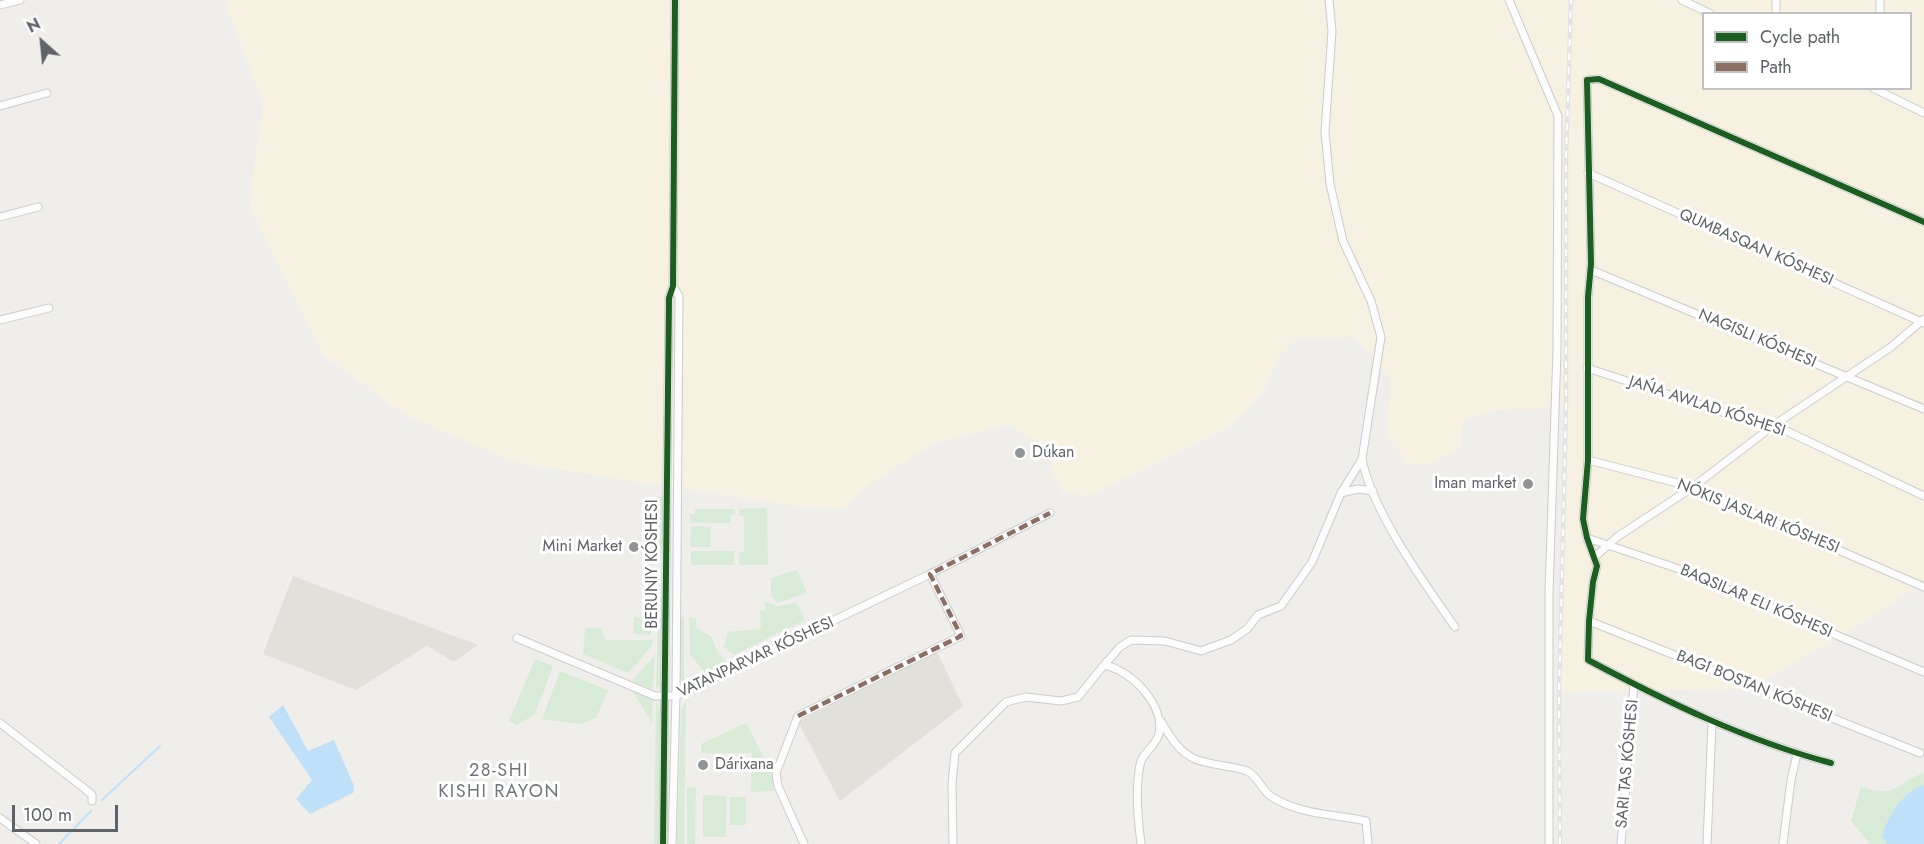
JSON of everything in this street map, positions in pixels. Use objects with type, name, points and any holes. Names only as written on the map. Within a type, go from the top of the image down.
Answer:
[{"type":"street","points":[[0,5],[20,0]]},
{"type":"street","points":[[673,286],[675,0]]},
{"type":"street","points":[[954,844],[952,784],[955,753],[1006,702],[1026,697],[1061,701],[1078,697],[1120,647],[1131,640],[1166,641],[1201,651],[1232,640],[1247,629],[1258,615],[1281,606],[1312,562],[1341,493],[1359,469],[1381,337],[1371,302],[1342,240],[1330,184],[1325,132],[1332,32],[1329,0]]},
{"type":"street","points":[[1509,0],[1558,116],[1557,350],[1549,592],[1549,844]]},
{"type":"street","points":[[1682,0],[1707,12]]},
{"type":"street","points":[[1831,763],[1797,754],[1712,723],[1588,660],[1589,621],[1597,566],[1596,556],[1587,538],[1583,519],[1588,460],[1587,368],[1591,270],[1587,80],[1599,79],[1924,222]]},
{"type":"street","points":[[1878,90],[1924,113]]},
{"type":"street","points":[[0,106],[47,93]]},
{"type":"street","name":"QUMBASQAN KÓSHESI","points":[[1588,173],[1923,321]]},
{"type":"street","points":[[0,217],[38,207]]},
{"type":"street","points":[[1591,270],[1924,409]]},
{"type":"street","name":"BERUNIY KÓSHESI","points":[[663,844],[669,298],[673,286]]},
{"type":"street","name":"BERUNIY KÓSHESI","points":[[672,844],[676,696],[679,296],[673,286]]},
{"type":"street","points":[[0,320],[49,308]]},
{"type":"street","points":[[1596,556],[1693,487],[1774,425],[1891,347],[1923,321]]},
{"type":"street","name":"JAŃA AWLAD KÓSHESI","points":[[1587,368],[1759,424],[1774,425],[1924,496]]},
{"type":"street","points":[[668,412],[678,412]]},
{"type":"street","points":[[1362,459],[1373,491],[1430,591],[1455,627]]},
{"type":"street","points":[[1588,460],[1693,487],[1924,587]]},
{"type":"street","points":[[1341,493],[1358,489],[1373,491]]},
{"type":"street","name":"VATANPARVAR KÓSHESI","points":[[517,638],[655,696],[676,696],[928,575],[1050,513]]},
{"type":"street","points":[[1587,538],[1682,570],[1924,672]]},
{"type":"street","points":[[804,844],[778,786],[777,773],[798,716],[961,636],[928,575]]},
{"type":"street","points":[[1589,621],[1920,753]]},
{"type":"street","points":[[1104,665],[1118,667],[1127,674],[1152,702],[1175,744],[1193,759],[1250,772],[1271,797],[1298,808],[1317,814],[1339,815],[1366,821],[1368,844]]},
{"type":"street","points":[[1621,844],[1634,684]]},
{"type":"street","points":[[1141,844],[1138,820],[1140,763],[1159,736],[1160,719]]},
{"type":"street","points":[[0,723],[85,789],[92,795],[92,801]]},
{"type":"street","points":[[1707,844],[1712,723]]},
{"type":"street","points":[[1784,844],[1791,780],[1797,754]]},
{"type":"street","points":[[0,818],[36,844]]},
{"type":"shaded area","points":[[293,576],[478,645],[454,662],[427,646],[356,690],[263,654]]},
{"type":"shaded area","points":[[937,652],[963,706],[840,801],[798,722]]},
{"type":"green space","points":[[657,496],[664,498],[665,554],[657,552]]},
{"type":"green space","points":[[767,508],[768,565],[739,565],[739,553],[744,552],[744,516],[739,515],[739,509]]},
{"type":"green space","points":[[695,509],[735,509],[735,514],[730,515],[731,523],[691,523],[690,514],[695,514]]},
{"type":"green space","points":[[691,526],[711,527],[711,547],[690,547]]},
{"type":"green space","points":[[691,551],[734,551],[734,565],[691,565]]},
{"type":"green space","points":[[797,570],[807,593],[777,603],[771,596],[771,578]]},
{"type":"green space","points":[[764,601],[777,606],[797,603],[805,620],[734,655],[724,647],[728,632],[761,629],[760,611],[766,610]]},
{"type":"green space","points":[[634,617],[651,618],[651,635],[633,634]]},
{"type":"green space","points":[[680,617],[684,617],[684,684],[680,678]]},
{"type":"green space","points":[[658,618],[663,618],[663,682],[656,689]]},
{"type":"green space","points":[[689,618],[696,618],[696,628],[711,636],[718,653],[727,662],[705,673],[690,654]]},
{"type":"green space","points":[[585,628],[601,628],[606,640],[653,640],[652,646],[628,673],[583,654]]},
{"type":"green space","points":[[655,655],[653,689],[632,681]]},
{"type":"green space","points":[[535,659],[553,666],[535,714],[517,725],[509,721]]},
{"type":"green space","points":[[560,671],[608,690],[596,718],[580,724],[542,719]]},
{"type":"green space","points":[[632,690],[653,699],[652,723]]},
{"type":"green space","points":[[686,700],[684,844],[677,844],[681,710]]},
{"type":"green space","points":[[656,702],[663,712],[661,844],[654,844]]},
{"type":"green space","points":[[746,723],[777,783],[773,791],[751,792],[752,753],[701,753],[701,744]]},
{"type":"green space","points":[[1924,773],[1924,785],[1909,793],[1893,812],[1883,836],[1887,844],[1870,844],[1851,821],[1861,787],[1889,791]]},
{"type":"green space","points":[[696,787],[695,844],[687,844],[687,788]]},
{"type":"green space","points":[[703,795],[727,796],[726,837],[703,837]]},
{"type":"green space","points":[[730,797],[746,797],[746,825],[730,825]]},
{"type":"sand","points":[[224,0],[1924,0],[1924,583],[1865,621],[1749,689],[1559,692],[1566,407],[1500,410],[1463,419],[1461,448],[1431,463],[1408,465],[1388,437],[1390,378],[1355,337],[1297,338],[1277,359],[1265,389],[1229,427],[1087,497],[1063,492],[1054,476],[1048,445],[1027,438],[1010,424],[934,443],[869,485],[844,508],[800,507],[517,463],[403,414],[323,355],[249,205],[263,104]]},
{"type":"water","points":[[283,705],[308,751],[334,740],[354,786],[353,793],[310,814],[296,799],[312,780],[269,717]]},
{"type":"water","points":[[1924,785],[1924,844],[1887,844],[1882,836],[1897,805],[1909,793]]},
{"type":"waterway","points":[[102,800],[160,746]]},
{"type":"waterway","points":[[59,844],[91,811]]},
{"type":"railway","points":[[1560,844],[1559,692],[1566,407],[1566,159],[1571,0]]},
{"type":"marked path","points":[[798,716],[961,636],[930,574],[1050,513]]},
{"type":"cycle path","points":[[663,844],[669,298],[673,286],[675,0]]},
{"type":"cycle path","name":"SARI TAS KÓSHESI","points":[[1831,763],[1799,754],[1707,719],[1588,660],[1589,621],[1597,566],[1583,519],[1588,460],[1588,297],[1591,264],[1587,80],[1599,79],[1924,222]]},
{"type":"place","name":"Dúkan","points":[[1020,453]]},
{"type":"place","name":"Iman market","points":[[1528,484]]},
{"type":"place","name":"Mini Market","points":[[634,547]]},
{"type":"place","name":"Dárixana","points":[[703,765]]},
{"type":"district","name":"28-SHI KISHI RAYON","points":[[499,782]]}]
